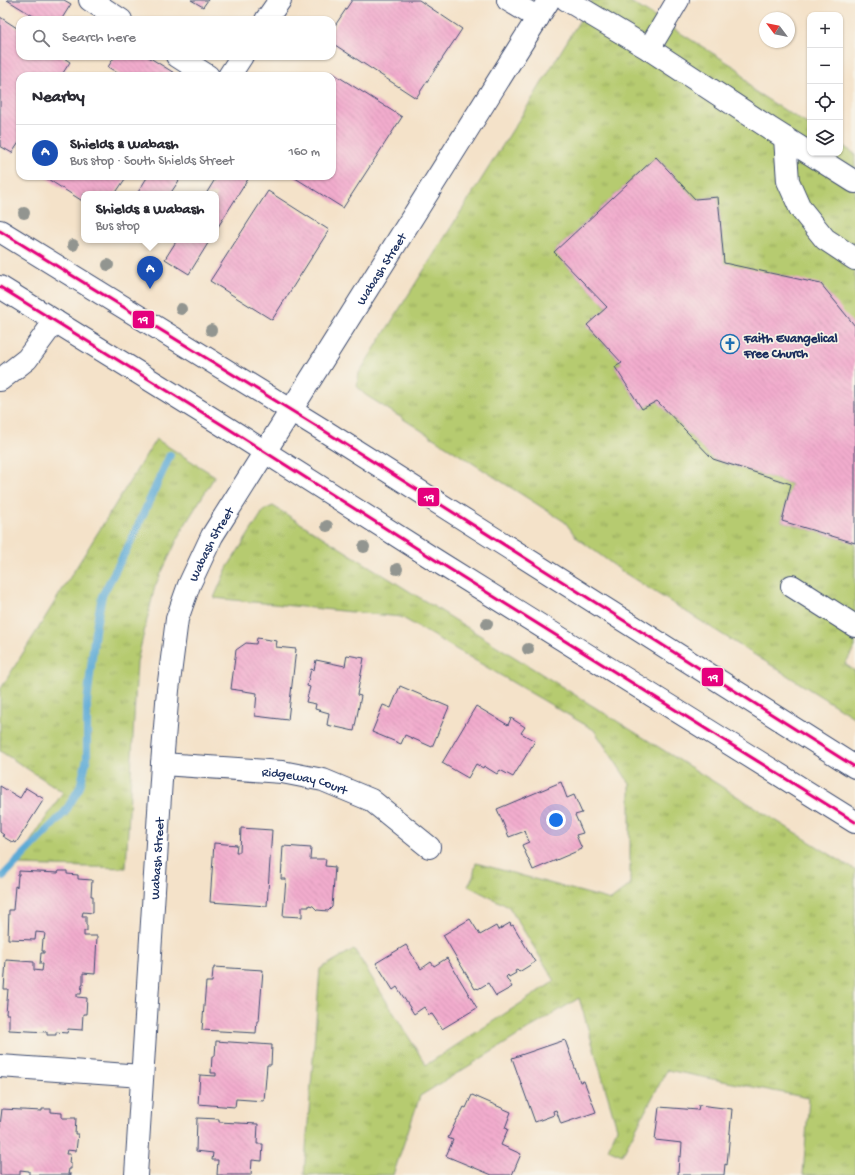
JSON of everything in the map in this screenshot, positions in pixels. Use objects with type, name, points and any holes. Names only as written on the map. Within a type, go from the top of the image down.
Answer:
[{"type":"main road","points":[[90,0],[115,16]]},
{"type":"main road","points":[[269,16],[280,0]]},
{"type":"main road","points":[[508,0],[538,18]]},
{"type":"main road","name":"Wabash Street","points":[[136,1175],[162,764],[168,690],[177,619],[189,585],[212,536],[549,0]]},
{"type":"main road","points":[[567,0],[649,49],[855,182]]},
{"type":"main road","points":[[649,49],[678,0]]},
{"type":"main road","points":[[183,60],[202,72]]},
{"type":"main road","points":[[232,72],[239,60]]},
{"type":"main road","points":[[785,138],[788,181],[800,208],[825,239],[855,259]]},
{"type":"main road","points":[[0,231],[291,410],[855,767]]},
{"type":"main road","points":[[0,288],[265,452],[855,822]]},
{"type":"main road","points":[[0,380],[27,358],[55,321]]},
{"type":"main road","points":[[792,586],[855,626]]},
{"type":"main road","name":"Ridgeway Court","points":[[162,764],[282,772],[323,780],[371,800],[429,847]]},
{"type":"main road","points":[[0,1066],[142,1076]]},
{"type":"green space","points":[[592,0],[630,0],[629,1],[738,69],[754,91],[807,124],[807,156],[843,156],[843,146],[855,154],[855,326],[724,263],[718,197],[695,199],[656,157],[554,252],[607,307],[587,326],[622,363],[615,367],[642,409],[657,401],[713,459],[791,484],[782,521],[855,543],[855,647],[845,664],[855,671],[855,718],[623,572],[576,537],[565,522],[364,394],[357,386],[359,373],[532,99]]},
{"type":"green space","points":[[156,439],[215,476],[183,528],[155,586],[137,662],[126,868],[15,865],[63,792],[0,751],[0,690]]},
{"type":"green space","points":[[273,506],[855,870],[855,1175],[803,1175],[809,1098],[667,1070],[622,1155],[608,1149],[617,1128],[579,998],[420,1096],[393,1175],[304,1175],[320,969],[354,949],[426,1065],[555,981],[509,907],[468,886],[473,877],[476,863],[611,900],[630,885],[630,784],[594,730],[401,617],[214,598],[227,568],[264,510]]},
{"type":"building","points":[[7,0],[64,0],[71,4],[64,16],[33,16]]},
{"type":"building","points":[[191,0],[208,0],[203,7]]},
{"type":"building","points":[[352,0],[419,0],[462,29],[416,98],[336,46],[336,24]]},
{"type":"building","points":[[0,17],[16,27],[16,60],[67,60],[70,62],[64,72],[16,72],[16,147],[12,153],[0,146]]},
{"type":"building","points":[[112,60],[153,60],[173,72],[116,72],[108,67]]},
{"type":"building","points":[[336,75],[402,117],[343,208],[298,180],[336,180]]},
{"type":"building","name":"Faith Evangelical Free Church","points":[[656,157],[695,199],[718,197],[724,263],[821,284],[855,326],[855,543],[782,521],[791,484],[713,459],[657,401],[642,409],[615,367],[622,363],[587,325],[607,307],[554,252]]},
{"type":"building","points":[[49,180],[124,180],[117,191],[81,191],[81,200]]},
{"type":"building","points":[[146,180],[179,180],[172,191],[139,191]]},
{"type":"building","points":[[215,180],[247,180],[219,225],[219,191],[208,191]]},
{"type":"building","points":[[268,191],[329,230],[272,320],[210,281]]},
{"type":"building","points":[[175,243],[208,243],[189,274],[165,259]]},
{"type":"building","points":[[257,638],[277,641],[276,647],[296,649],[288,720],[255,716],[257,693],[231,689],[236,650],[246,643],[256,644]]},
{"type":"building","points":[[347,655],[364,658],[357,695],[361,696],[354,731],[327,725],[329,713],[315,709],[316,704],[306,702],[310,687],[307,686],[311,669],[314,670],[316,660],[345,666]]},
{"type":"building","points":[[400,686],[449,707],[432,747],[405,735],[401,744],[372,732],[383,705],[391,708]]},
{"type":"building","points":[[476,706],[508,725],[511,718],[525,727],[521,733],[535,741],[513,777],[500,770],[497,774],[484,766],[483,768],[476,764],[468,778],[442,763]]},
{"type":"building","points":[[561,782],[567,798],[574,795],[582,813],[575,815],[583,833],[576,835],[582,849],[533,870],[522,845],[529,842],[525,831],[509,837],[497,809]]},
{"type":"building","points":[[0,786],[20,798],[26,788],[44,799],[16,843],[2,836],[4,835],[0,832]]},
{"type":"building","points":[[241,828],[272,830],[267,906],[210,902],[214,843],[237,845],[236,852],[240,852]]},
{"type":"building","points":[[283,846],[311,848],[310,859],[326,859],[325,866],[335,867],[332,907],[328,911],[317,910],[313,906],[309,905],[309,907],[302,907],[302,917],[283,916],[286,879],[281,879]]},
{"type":"building","points":[[19,871],[58,873],[59,871],[67,871],[67,874],[78,875],[78,879],[92,880],[91,896],[93,896],[93,913],[83,912],[82,916],[86,916],[87,925],[87,931],[84,931],[84,936],[97,936],[95,974],[83,973],[81,994],[77,994],[77,997],[87,998],[86,1014],[83,1014],[82,1030],[68,1029],[67,1033],[56,1032],[56,1035],[47,1035],[47,1032],[9,1030],[9,1014],[6,1014],[8,989],[4,989],[6,960],[34,962],[34,970],[42,971],[43,964],[40,964],[41,953],[44,953],[44,951],[42,951],[45,933],[36,932],[35,940],[8,939],[9,910],[13,910],[15,886],[17,887]]},
{"type":"building","points":[[470,919],[480,935],[496,926],[498,930],[510,923],[511,926],[513,925],[535,962],[519,972],[517,970],[515,971],[516,973],[509,977],[508,975],[506,977],[512,987],[496,996],[488,983],[478,989],[475,989],[443,935]]},
{"type":"building","points":[[406,945],[421,969],[431,962],[434,966],[447,958],[477,1008],[442,1029],[432,1014],[429,1015],[424,1007],[414,1014],[397,987],[393,990],[376,963]]},
{"type":"building","points":[[214,967],[263,970],[259,1021],[257,1021],[256,1033],[202,1030],[206,982],[212,982]]},
{"type":"building","points":[[565,1040],[580,1082],[584,1081],[596,1112],[561,1124],[556,1110],[553,1111],[554,1115],[535,1122],[512,1058]]},
{"type":"building","points":[[216,1041],[272,1045],[271,1065],[267,1065],[264,1101],[236,1099],[235,1107],[198,1104],[200,1075],[216,1076],[216,1073],[211,1073],[212,1056],[215,1056]]},
{"type":"building","points":[[472,1095],[511,1112],[505,1128],[508,1129],[501,1145],[521,1154],[512,1175],[492,1175],[446,1156],[453,1140],[448,1138],[457,1119],[464,1107],[466,1108]]},
{"type":"building","points":[[699,1105],[732,1109],[727,1165],[725,1164],[724,1175],[678,1175],[679,1156],[681,1157],[682,1143],[655,1140],[659,1107],[698,1110]]},
{"type":"building","points":[[2,1109],[42,1111],[42,1109],[51,1109],[51,1112],[62,1113],[62,1118],[76,1118],[75,1134],[78,1134],[76,1151],[67,1150],[66,1154],[70,1154],[69,1163],[71,1163],[71,1169],[69,1169],[68,1174],[71,1175],[29,1175],[29,1171],[20,1170],[20,1175],[0,1175],[0,1125]]},
{"type":"building","points":[[197,1118],[219,1119],[219,1122],[258,1124],[257,1144],[263,1144],[262,1161],[252,1160],[251,1175],[217,1175],[218,1160],[212,1160],[213,1153],[196,1151]]},
{"type":"waterway","points":[[3,876],[65,812],[80,787],[87,758],[87,703],[95,631],[102,596],[132,539],[170,455]]},
{"type":"transit line","name":"19","points":[[0,231],[323,430],[855,767]]},
{"type":"transit line","name":"19","points":[[0,287],[855,822]]},
{"type":"place","name":"Shields & Wabash","points":[[150,289]]},
{"type":"place","name":"Faith Evangelical Free Church","points":[[730,344]]}]
